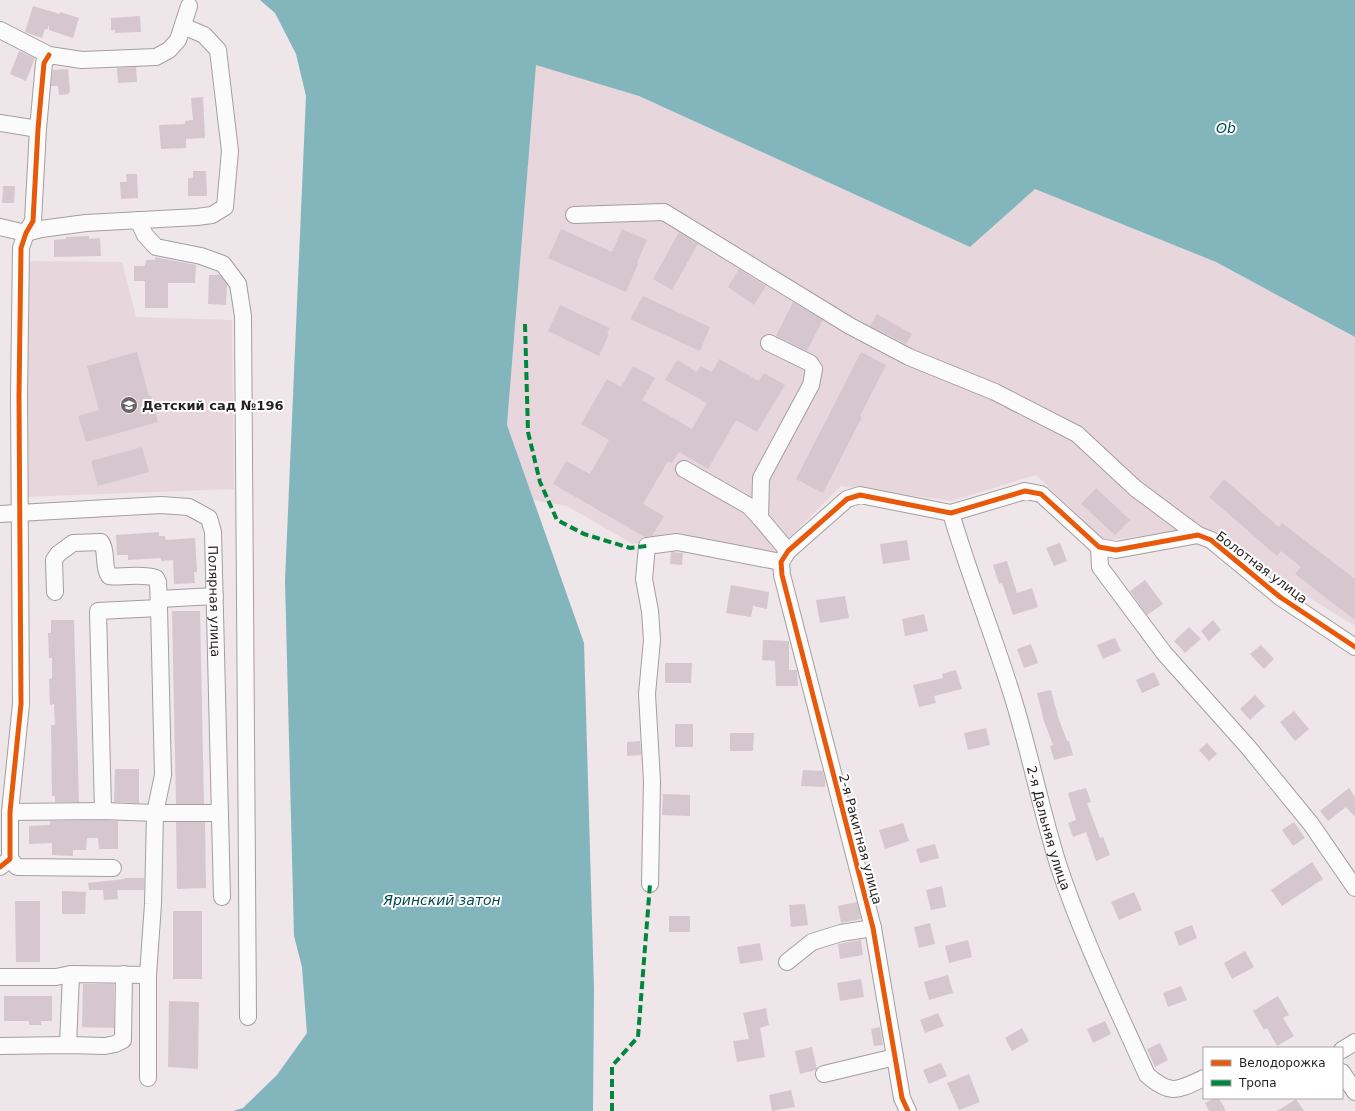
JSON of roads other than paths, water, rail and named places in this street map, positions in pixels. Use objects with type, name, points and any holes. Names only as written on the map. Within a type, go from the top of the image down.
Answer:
[{"type":"street","points":[[0,30],[49,55],[82,60],[156,56],[168,50],[178,40],[189,6]]},
{"type":"street","points":[[0,227],[26,233],[41,229],[86,223],[212,215],[225,207],[230,151],[218,50],[204,35],[183,26]]},
{"type":"street","points":[[49,55],[44,63],[38,128],[33,221],[26,233],[21,248],[19,396],[21,704],[7,802],[5,863],[17,867],[113,868]]},
{"type":"street","points":[[0,123],[38,128]]},
{"type":"street","points":[[574,215],[664,212],[850,326],[909,357],[995,392],[1077,434],[1135,488],[1198,535]]},
{"type":"street","points":[[138,220],[145,235],[156,247],[201,256],[223,264],[238,284],[243,316],[248,1017]]},
{"type":"street","points":[[760,518],[761,478],[811,385],[814,368],[810,362],[769,343]]},
{"type":"street","points":[[684,469],[749,506],[760,518],[784,563]]},
{"type":"street","points":[[784,563],[846,499],[860,495],[951,512],[1025,491],[1040,494],[1099,546],[1100,567],[1160,647],[1248,747],[1311,824],[1355,888]]},
{"type":"street","name":"Полярная улица","points":[[0,514],[161,505],[189,507],[209,518],[214,532],[222,897]]},
{"type":"street","name":"2-я Дальняя улица","points":[[951,512],[960,543],[1014,700],[1058,864],[1085,936],[1147,1075],[1155,1082],[1166,1088],[1180,1089],[1203,1078]]},
{"type":"street","name":"Болотная улица","points":[[1099,546],[1116,550],[1198,535],[1211,540],[1280,597],[1355,647]]},
{"type":"street","points":[[55,592],[54,560],[58,554],[73,543],[101,542],[104,546],[106,570],[109,576],[150,576],[156,578],[158,582],[163,776],[155,813],[153,904],[148,975],[148,1078]]},
{"type":"street","points":[[650,884],[652,781],[647,694],[652,640],[650,611],[644,579],[647,546],[676,542],[784,563]]},
{"type":"street","name":"2-я Ракитная улица","points":[[784,563],[873,928],[902,1098],[908,1111]]},
{"type":"street","points":[[103,811],[98,611],[215,596]]},
{"type":"street","points":[[7,802],[103,811],[155,813],[220,812]]},
{"type":"street","points":[[787,962],[812,942],[841,933],[873,928]]},
{"type":"street","points":[[0,977],[56,977],[71,974],[148,975]]},
{"type":"street","points":[[68,1045],[71,974]]},
{"type":"street","points":[[0,1046],[105,1046],[115,1044],[123,1040],[124,974]]},
{"type":"street","points":[[1343,1049],[1355,1042]]},
{"type":"street","points":[[824,1074],[895,1057]]},
{"type":"street","points":[[1343,1074],[1355,1092]]},
{"type":"water","name":"Яринский затон","points":[[260,0],[1355,0],[1355,337],[1216,262],[1035,189],[970,247],[639,96],[536,65],[507,425],[584,643],[594,989],[593,1111],[233,1111],[243,1108],[277,1075],[307,1033],[302,967],[294,936],[285,581],[306,96],[296,54],[275,13]]},
{"type":"place","name":"Детский сад №196","points":[[129,405]]},
{"type":"water label","name":"Ob","points":[[1226,128]]}]
